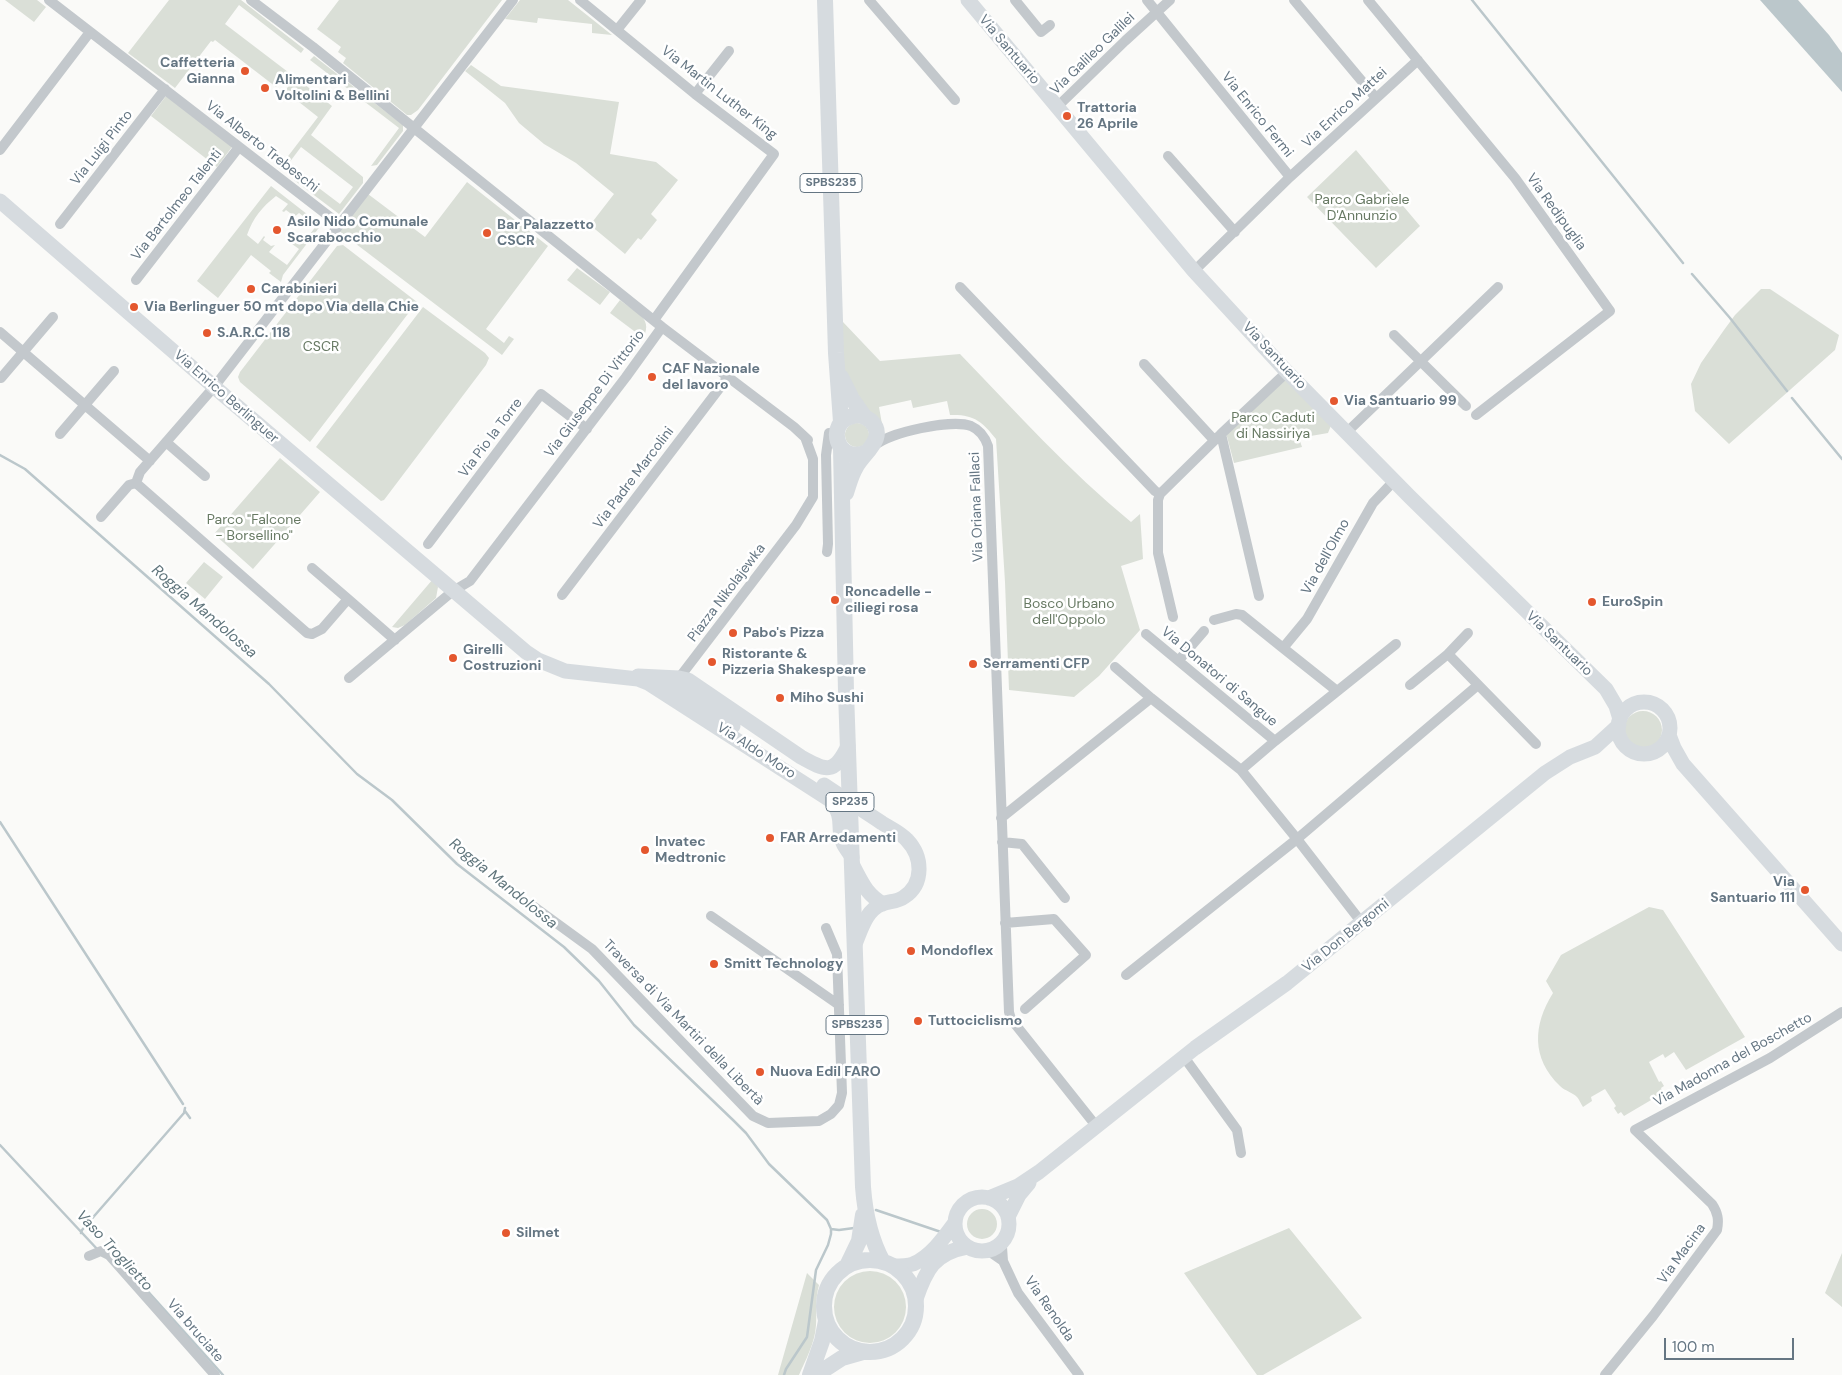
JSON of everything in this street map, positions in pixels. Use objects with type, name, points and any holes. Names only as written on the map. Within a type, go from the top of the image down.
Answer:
[{"type":"main road","name":"SPBS235","points":[[825,0],[836,359],[841,422]]},
{"type":"main road","name":"SPBS235","points":[[836,359],[844,384],[867,418]]},
{"type":"main road","points":[[842,507],[851,476],[876,438],[876,432],[867,418],[852,416],[841,422],[836,435],[841,448],[843,589],[848,746]]},
{"type":"main road","points":[[841,448],[850,454],[862,454],[869,451]]},
{"type":"main road","name":"SP235","points":[[848,746],[852,861]]},
{"type":"main road","name":"SPBS235","points":[[852,861],[864,1195],[872,1238],[888,1264],[906,1277],[916,1299]]},
{"type":"main road","name":"SPBS235","points":[[810,1375],[822,1341],[826,1321],[825,1296],[833,1279],[847,1266],[859,1241],[864,1195]]},
{"type":"main road","points":[[847,1266],[865,1260],[888,1264]]},
{"type":"main road","points":[[826,1321],[830,1330],[844,1345],[863,1352],[874,1353],[884,1350],[903,1339],[914,1321],[916,1299]]},
{"type":"main road","points":[[816,1375],[842,1358],[863,1352]]},
{"type":"street","name":"Via Alberto Trebeschi","points":[[49,0],[339,224]]},
{"type":"street","name":"Via Giuseppe Di Vittorio","points":[[251,0],[414,127],[662,327],[587,429],[470,581],[453,591],[349,678]]},
{"type":"street","points":[[136,483],[140,472],[214,386],[513,0]]},
{"type":"street","name":"Via Martin Luther King","points":[[580,0],[695,94],[774,154],[654,320]]},
{"type":"street","points":[[617,30],[641,0]]},
{"type":"street","points":[[869,0],[955,100]]},
{"type":"street","name":"Via Santuario","points":[[968,0],[1194,271],[1287,372],[1529,616],[1606,689],[1624,700],[1639,703]]},
{"type":"street","points":[[1015,0],[1041,32],[1050,25]]},
{"type":"street","name":"Via Enrico Fermi","points":[[1147,0],[1290,177],[1194,271]]},
{"type":"street","name":"Via Galileo Galilei","points":[[1057,107],[1170,0]]},
{"type":"street","points":[[1294,0],[1376,98]]},
{"type":"street","name":"Via Redipuglia","points":[[1368,0],[1515,178],[1610,311],[1476,415]]},
{"type":"street","points":[[0,150],[90,32]]},
{"type":"street","points":[[695,94],[729,51]]},
{"type":"street","name":"Via Enrico Mattei","points":[[1290,177],[1418,60]]},
{"type":"street","name":"Via Luigi Pinto","points":[[60,224],[165,89]]},
{"type":"street","name":"Via Bartolmeo Talenti","points":[[136,280],[239,147]]},
{"type":"street","points":[[1168,156],[1235,232]]},
{"type":"street","name":"Via Enrico Berlinguer","points":[[0,201],[453,591]]},
{"type":"street","points":[[960,287],[1155,491],[1160,494]]},
{"type":"street","points":[[1347,432],[1498,287]]},
{"type":"street","points":[[1,378],[53,317]]},
{"type":"street","points":[[662,327],[794,427],[808,440],[821,441],[828,433],[834,419],[836,359]]},
{"type":"street","points":[[0,332],[150,461]]},
{"type":"street","points":[[1394,334],[1466,406]]},
{"type":"street","points":[[1144,364],[1218,437],[1259,596]]},
{"type":"street","points":[[60,434],[114,371]]},
{"type":"street","points":[[1173,617],[1158,553],[1158,500],[1160,494],[1287,372]]},
{"type":"street","name":"Via Padre Marcolini","points":[[562,595],[728,377]]},
{"type":"street","name":"Via Pio la Torre","points":[[428,544],[541,394],[587,429]]},
{"type":"street","points":[[867,418],[878,426],[899,433]]},
{"type":"street","name":"Via Oriana Fallaci","points":[[869,451],[879,442],[899,433],[954,423],[973,427],[985,437],[988,446],[1001,818]]},
{"type":"street","points":[[827,552],[826,455],[828,433]]},
{"type":"street","name":"Piazza Nikolajewka","points":[[675,691],[796,525],[813,497],[813,459],[808,440]]},
{"type":"street","points":[[166,442],[205,476]]},
{"type":"street","name":"Via dell'Olmo","points":[[1284,648],[1311,612],[1373,503],[1394,481]]},
{"type":"street","points":[[101,517],[129,485],[136,483]]},
{"type":"street","points":[[136,483],[307,633],[317,633],[348,599]]},
{"type":"street","points":[[312,568],[395,640]]},
{"type":"street","name":"Via Aldo Moro","points":[[453,591],[538,660],[565,672],[628,677],[675,691],[830,800],[837,809],[841,819],[842,841],[867,891],[871,897],[883,904]]},
{"type":"street","points":[[1214,620],[1236,614],[1242,615],[1337,692]]},
{"type":"street","points":[[1179,660],[1204,631]]},
{"type":"street","points":[[1410,685],[1448,654],[1468,633]]},
{"type":"street","name":"Via Donatori di Sangue","points":[[1146,634],[1275,741]]},
{"type":"street","name":"Via Donatori di Sangue","points":[[1241,770],[1396,644]]},
{"type":"street","points":[[1448,654],[1536,744]]},
{"type":"street","points":[[1115,666],[1151,698],[1241,770],[1362,923]]},
{"type":"street","name":"Via Aldo Moro","points":[[675,691],[688,680],[820,768],[837,764],[848,746]]},
{"type":"street","points":[[1126,975],[1297,840],[1478,685]]},
{"type":"street","name":"Via Santuario","points":[[1606,689],[1616,706],[1619,722]]},
{"type":"street","points":[[675,691],[690,696],[740,731],[890,828],[906,839],[916,852],[919,866],[918,880],[912,891],[903,898],[883,904],[869,914],[863,924],[854,950],[837,954],[826,928]]},
{"type":"street","points":[[1098,1127],[1011,1019],[1008,1003],[1001,818],[1151,698]]},
{"type":"street","points":[[1639,703],[1656,705],[1663,710],[1668,718],[1670,726],[1669,735],[1666,742],[1655,752],[1646,754],[1636,753],[1622,742],[1619,733],[1619,722],[1624,712],[1631,706],[1639,703]]},
{"type":"street","name":"Via Don Bergomi","points":[[1594,747],[1619,722]]},
{"type":"street","points":[[1669,735],[1683,764],[1842,944]]},
{"type":"street","name":"Via Don Bergomi","points":[[888,1264],[908,1265],[924,1257],[944,1238],[954,1224],[956,1214],[964,1204],[976,1197],[989,1198],[1018,1186],[1038,1172],[1098,1127],[1184,1057],[1287,983],[1545,773],[1570,756],[1594,747],[1628,748]]},
{"type":"street","points":[[1655,752],[1683,764]]},
{"type":"street","points":[[1002,842],[1022,844],[1065,898]]},
{"type":"street","name":"Traversa di Via Martiri della Libertà","points":[[533,906],[592,949],[753,1116],[768,1123],[819,1121],[831,1114],[839,1105],[842,1093],[837,954]]},
{"type":"street","points":[[711,916],[839,1006]]},
{"type":"street","points":[[1005,923],[1054,919],[1086,955],[1025,1009]]},
{"type":"street","name":"Via Madonna del Boschetto","points":[[1636,1130],[1770,1058],[1842,1012]]},
{"type":"street","points":[[1184,1057],[1237,1130],[1240,1153]]},
{"type":"street","name":"Via Macina","points":[[1605,1375],[1669,1295],[1717,1230],[1718,1224],[1716,1210],[1712,1204],[1636,1130]]},
{"type":"street","name":"Via Don Bergomi","points":[[1003,1240],[1008,1229],[1008,1217],[1019,1195],[1038,1172]]},
{"type":"street","points":[[989,1198],[998,1202],[1008,1217]]},
{"type":"street","points":[[954,1224],[960,1241],[967,1247],[990,1252],[1003,1262]]},
{"type":"street","points":[[985,1251],[995,1247],[1003,1240]]},
{"type":"street","name":"Via Renolda","points":[[1003,1240],[1003,1262],[1018,1293],[1075,1374]]},
{"type":"street","points":[[916,1299],[922,1280],[935,1261],[954,1249],[967,1247]]},
{"type":"street","name":"Via bruciate","points":[[96,1253],[106,1252],[114,1259],[215,1375]]},
{"type":"green space","points":[[5,0],[37,0],[46,7],[34,22]]},
{"type":"green space","points":[[169,0],[241,0],[304,49],[301,53],[239,5],[225,24],[288,72],[276,87],[215,40],[211,41],[175,88],[128,53]]},
{"type":"green space","points":[[339,0],[502,0],[418,110],[411,115],[407,115],[343,63],[346,58],[338,52],[341,47],[317,29]]},
{"type":"green space","points":[[520,0],[568,0],[612,35],[592,33],[592,24],[538,18],[537,23],[505,19]]},
{"type":"green space","points":[[314,56],[403,125],[403,131],[377,165],[371,166],[399,128],[310,60]]},
{"type":"green space","points":[[471,65],[501,86],[619,102],[610,154],[656,162],[678,180],[651,214],[657,220],[641,240],[638,238],[625,254],[590,225],[614,194],[576,163],[544,144],[519,123],[505,103],[465,71]]},
{"type":"green space","points":[[295,77],[332,106],[311,135],[363,177],[363,183],[339,214],[294,180],[293,172],[295,170],[340,204],[353,187],[301,147],[283,171],[279,168],[318,117],[285,91]]},
{"type":"green space","points":[[166,96],[232,147],[217,167],[151,116]]},
{"type":"green space","name":"Parco Gabriele D'Annunzio","points":[[1356,150],[1420,226],[1376,268],[1307,197]]},
{"type":"green space","points":[[467,182],[548,246],[486,329],[504,343],[509,336],[514,339],[502,355],[339,231],[368,194],[425,237]]},
{"type":"green space","points":[[271,186],[321,225],[283,275],[281,282],[251,255],[218,298],[197,281]],"holes":[[[276,196],[288,204],[282,211],[286,210],[294,216],[292,219],[299,213],[316,226],[305,241],[298,236],[292,244],[299,249],[287,265],[269,252],[275,245],[271,246],[263,240],[264,236],[258,244],[247,235],[258,213]]]},
{"type":"green space","name":"CSCR","points":[[343,245],[417,302],[310,442],[240,382],[238,377],[337,246]]},
{"type":"green space","points":[[577,268],[610,292],[600,305],[567,280]]},
{"type":"green space","points":[[1761,289],[1770,289],[1839,335],[1835,350],[1729,444],[1695,411],[1691,384],[1701,363],[1735,315]]},
{"type":"green space","points":[[620,300],[641,315],[646,324],[644,337],[640,344],[622,366],[617,362],[638,334],[610,313]]},
{"type":"green space","name":"CSCR","points":[[423,307],[485,353],[489,358],[486,365],[384,500],[381,501],[316,447]]},
{"type":"green space","name":"Bosco Urbano dell'Oppolo","points":[[843,322],[880,361],[960,354],[1043,441],[1108,503],[1131,522],[1140,514],[1143,559],[1121,566],[1140,630],[1099,676],[1074,697],[1009,690],[1005,582],[996,439],[981,423],[971,417],[950,415],[947,401],[913,408],[911,400],[879,407],[882,424],[868,412],[843,368]]},
{"type":"green space","name":"Parco Caduti di Nassiriya","points":[[1287,378],[1332,423],[1328,433],[1299,438],[1302,447],[1234,463],[1226,433]]},
{"type":"green space","points":[[857,423],[866,426],[869,435],[866,444],[857,447],[848,444],[845,435],[848,426]]},
{"type":"green space","name":"Parco \"Falcone - Borsellino\"","points":[[280,458],[320,492],[253,569],[214,534]]},
{"type":"green space","points":[[204,562],[223,577],[205,599],[186,583]]},
{"type":"green space","points":[[433,579],[438,587],[436,598],[405,625],[398,628],[392,627]]},
{"type":"green space","points":[[1643,711],[1657,716],[1662,730],[1657,744],[1643,749],[1629,744],[1624,730],[1629,716]]},
{"type":"green space","points":[[1649,907],[1663,910],[1745,1037],[1686,1070],[1674,1052],[1665,1058],[1663,1054],[1649,1062],[1659,1082],[1661,1081],[1664,1086],[1661,1088],[1663,1093],[1624,1116],[1621,1112],[1618,1114],[1614,1108],[1616,1106],[1605,1089],[1591,1097],[1592,1101],[1583,1107],[1577,1097],[1562,1088],[1551,1075],[1540,1053],[1539,1029],[1546,1005],[1553,993],[1546,981],[1561,955]]},
{"type":"green space","points":[[982,1209],[993,1213],[997,1224],[993,1235],[982,1239],[971,1235],[967,1224],[971,1213]]},
{"type":"green space","points":[[1289,1228],[1362,1318],[1263,1375],[1257,1375],[1184,1273]]},
{"type":"green space","points":[[1842,1253],[1842,1307],[1825,1293]]},
{"type":"green space","points":[[870,1271],[884,1274],[896,1281],[903,1293],[906,1307],[903,1321],[896,1333],[884,1340],[870,1343],[856,1340],[844,1333],[837,1321],[834,1307],[837,1293],[844,1281],[856,1274]]},
{"type":"green space","points":[[807,1273],[819,1285],[814,1338],[799,1375],[778,1375]]},
{"type":"shaded area","points":[[1760,0],[1798,0],[1842,53],[1842,92]]},
{"type":"waterway","points":[[1472,0],[1683,263]]},
{"type":"waterway","points":[[1692,274],[1730,318],[1787,391]]},
{"type":"waterway","points":[[1792,398],[1842,459]]},
{"type":"waterway","name":"Roggia Mandolossa","points":[[0,455],[25,469],[269,684],[357,774],[392,800],[457,864],[564,947],[599,981],[634,1025],[746,1133],[769,1164],[827,1220],[831,1234],[816,1270],[807,1337],[784,1375]]},
{"type":"waterway","points":[[0,822],[183,1104]]},
{"type":"waterway","points":[[81,1233],[184,1113],[185,1108]]},
{"type":"waterway","points":[[185,1111],[190,1118]]},
{"type":"waterway","name":"Vaso Troglietto","points":[[0,1145],[98,1250]]},
{"type":"waterway","points":[[876,1210],[941,1232]]},
{"type":"waterway","points":[[831,1229],[854,1228]]},
{"type":"waterway","points":[[117,1257],[223,1375]]},
{"type":"place","name":"Caffetteria Gianna","points":[[245,71]]},
{"type":"place","name":"Alimentari Voltolini & Bellini","points":[[265,88]]},
{"type":"place","name":"Trattoria 26 Aprile","points":[[1067,116]]},
{"type":"place","name":"Asilo Nido Comunale Scarabocchio","points":[[277,230]]},
{"type":"place","name":"Bar Palazzetto CSCR","points":[[487,233]]},
{"type":"place","name":"Carabinieri","points":[[251,289]]},
{"type":"place","name":"Via Berlinguer 50 mt dopo Via della Chie","points":[[134,307]]},
{"type":"place","name":"S.A.R.C. 118","points":[[207,333]]},
{"type":"place","name":"CAF Nazionale del lavoro","points":[[652,377]]},
{"type":"place","name":"Via Santuario 99","points":[[1334,401]]},
{"type":"place","name":"Roncadelle - ciliegi rosa","points":[[835,600]]},
{"type":"place","name":"EuroSpin","points":[[1592,602]]},
{"type":"place","name":"Pabo's Pizza","points":[[733,633]]},
{"type":"place","name":"Girelli Costruzioni","points":[[453,658]]},
{"type":"place","name":"Ristorante & Pizzeria Shakespeare","points":[[712,662]]},
{"type":"place","name":"Serramenti CFP","points":[[973,664]]},
{"type":"place","name":"Miho Sushi","points":[[780,698]]},
{"type":"place","name":"FAR Arredamenti","points":[[770,838]]},
{"type":"place","name":"Invatec Medtronic","points":[[645,850]]},
{"type":"place","name":"Via Santuario 111","points":[[1805,890]]},
{"type":"place","name":"Mondoflex","points":[[911,951]]},
{"type":"place","name":"Smitt Technology","points":[[714,964]]},
{"type":"place","name":"Tuttociclismo","points":[[918,1021]]},
{"type":"place","name":"Nuova Edil FARO","points":[[760,1072]]},
{"type":"place","name":"Silmet","points":[[506,1233]]}]
